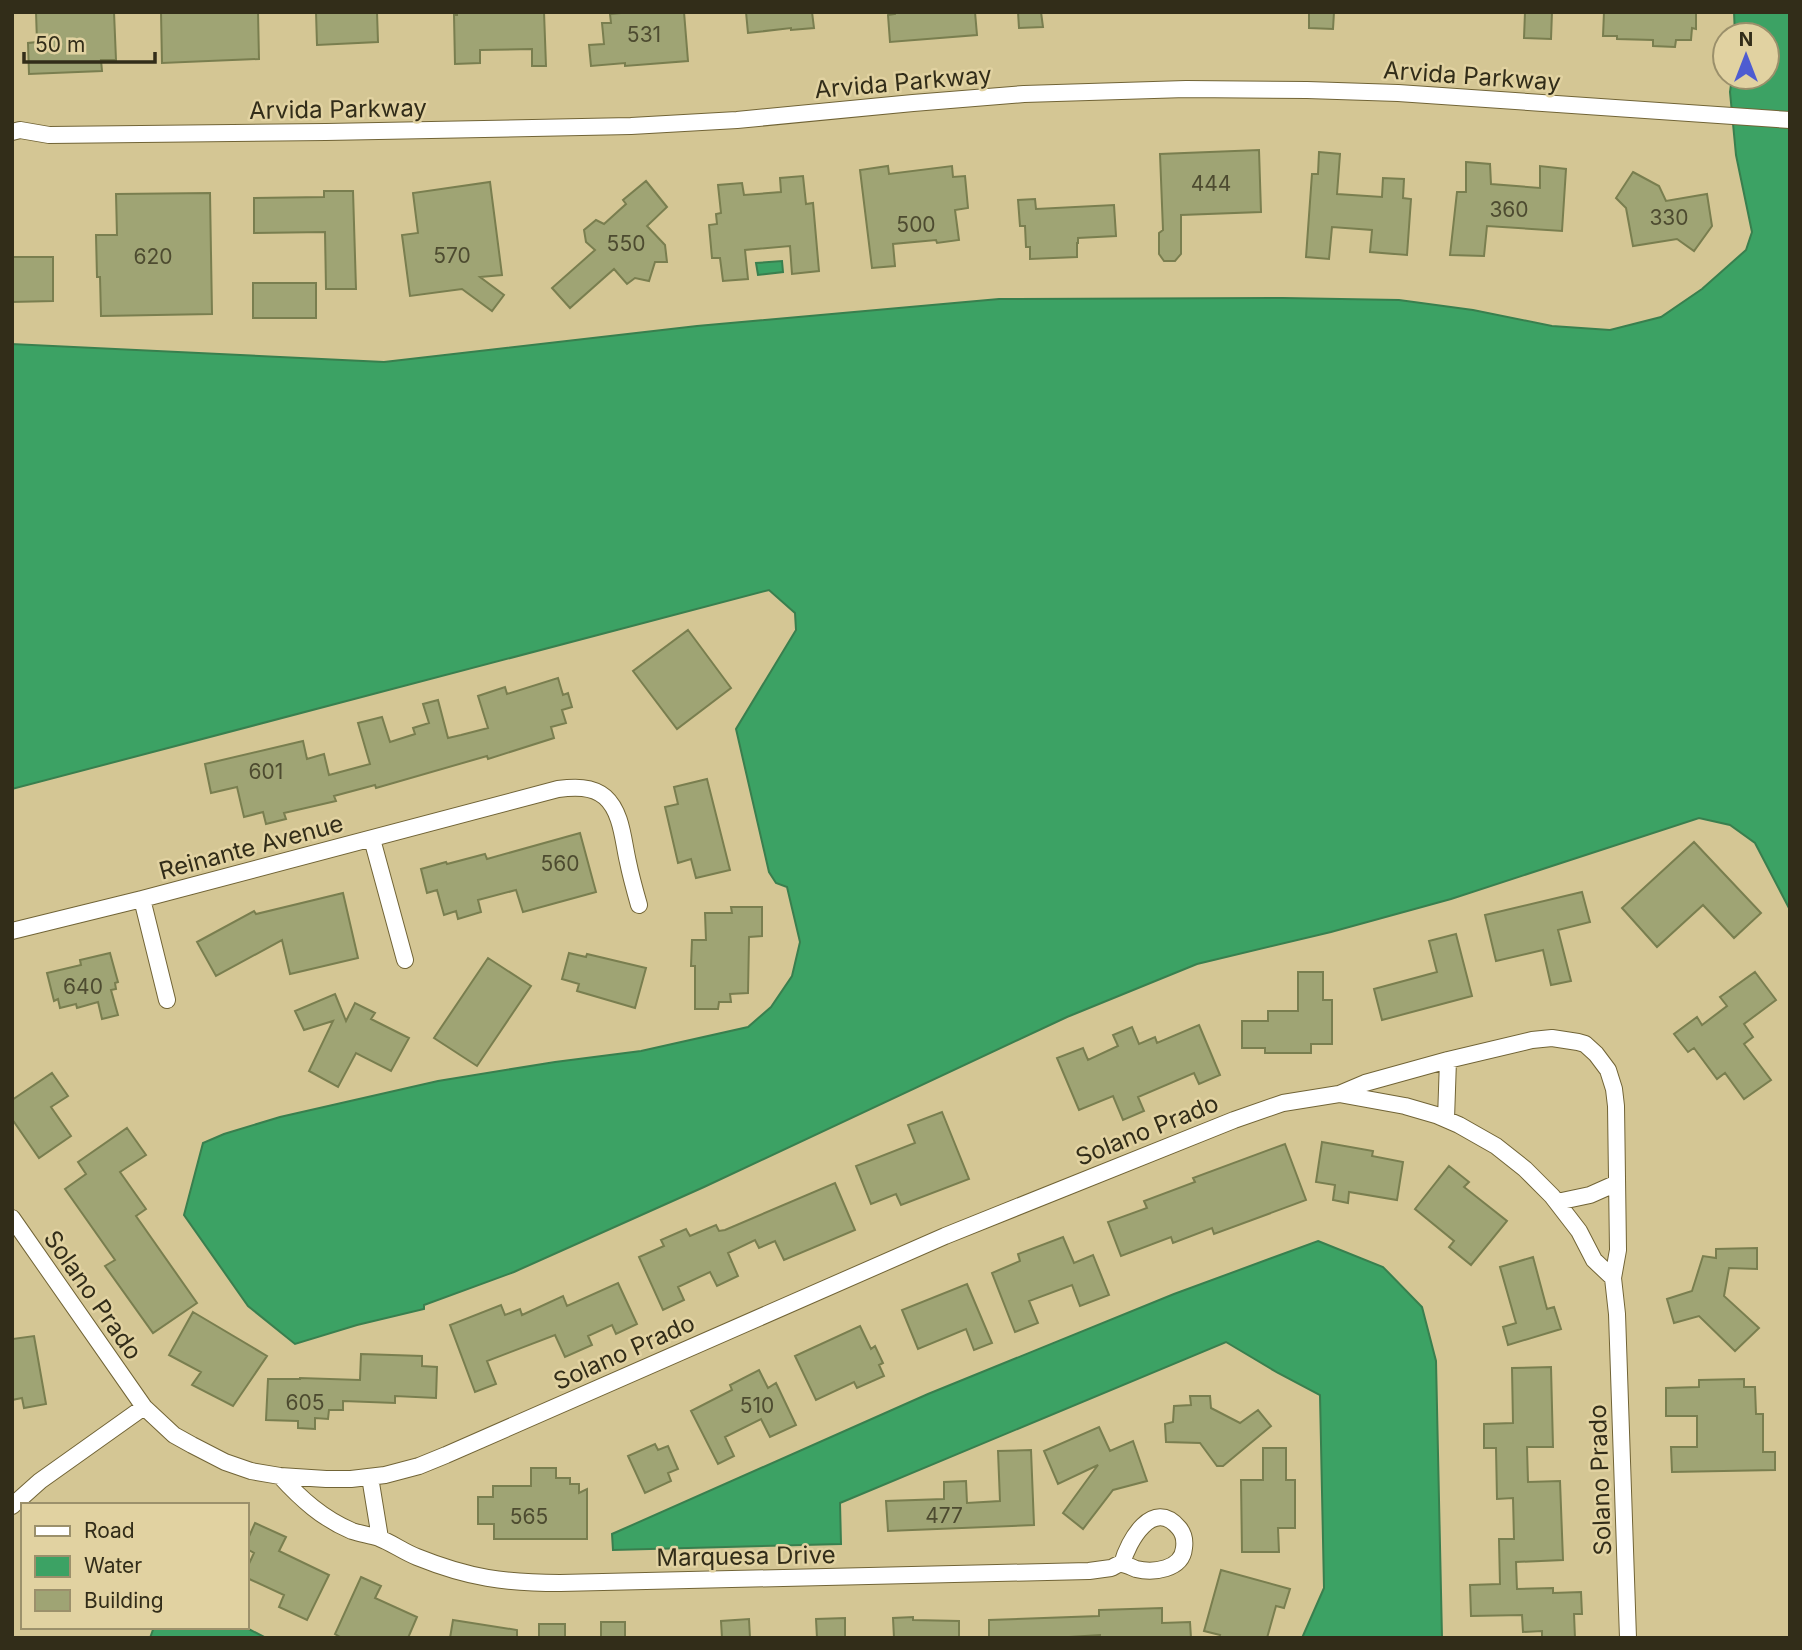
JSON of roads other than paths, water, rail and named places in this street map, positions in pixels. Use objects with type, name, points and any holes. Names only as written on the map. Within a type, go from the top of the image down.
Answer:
[{"type":"street","name":"Arvida Parkway","points":[[15,127],[34,133],[57,135],[631,126],[737,120],[1012,95],[1186,89],[1398,93],[1790,120]]},
{"type":"street","name":"Reinante Avenue","points":[[12,931],[558,789],[577,788],[589,789],[606,797],[613,807],[621,828],[639,905]]},
{"type":"street","name":"Reinante Avenue","points":[[372,839],[404,960]]},
{"type":"street","name":"Reinante Avenue","points":[[142,899],[167,1000]]},
{"type":"street","name":"Solano Prado","points":[[12,1218],[144,1407],[174,1435],[209,1455],[239,1467],[280,1476],[326,1479],[370,1477],[410,1469],[446,1455],[945,1236],[1234,1119],[1283,1103],[1339,1094],[1365,1083],[1448,1060],[1544,1038],[1568,1039],[1585,1044],[1608,1070],[1616,1106],[1618,1250],[1613,1278],[1617,1314],[1628,1638]]},
{"type":"street","points":[[1446,1119],[1448,1060]]},
{"type":"street","name":"Solano Prado","points":[[1339,1094],[1405,1106],[1446,1119],[1496,1146],[1532,1176],[1557,1202],[1578,1231],[1594,1260],[1613,1278]]},
{"type":"street","points":[[1557,1202],[1590,1195],[1617,1183]]},
{"type":"street","points":[[12,1506],[40,1481],[144,1407]]},
{"type":"street","name":"Marquesa Drive","points":[[280,1476],[313,1509],[352,1531],[380,1538],[417,1557],[471,1576],[523,1583],[1089,1571],[1122,1564]]},
{"type":"street","points":[[370,1477],[380,1538]]},
{"type":"water","points":[[1734,12],[1790,12],[1790,910],[1755,843],[1730,825],[1699,818],[1451,899],[1331,932],[1197,964],[1067,1017],[704,1187],[514,1272],[424,1305],[424,1309],[357,1325],[295,1344],[248,1306],[184,1215],[203,1143],[280,1117],[438,1081],[641,1051],[748,1027],[771,1007],[792,976],[800,942],[787,887],[776,883],[769,872],[736,729],[796,630],[795,613],[769,590],[12,789],[12,344],[384,362],[697,326],[999,299],[1399,300],[1473,310],[1552,326],[1610,330],[1661,317],[1702,289],[1746,250],[1752,232],[1736,155],[1730,91],[1781,91],[1781,21],[1734,21]]},
{"type":"water","points":[[782,261],[783,272],[758,275],[756,263]]},
{"type":"water","points":[[1318,1241],[1383,1267],[1422,1307],[1436,1361],[1442,1638],[1302,1638],[1324,1588],[1320,1395],[1226,1342],[840,1503],[841,1544],[613,1550],[612,1534],[928,1394],[1174,1294]]},
{"type":"water","points":[[153,1629],[248,1629],[266,1638],[150,1638]]}]
